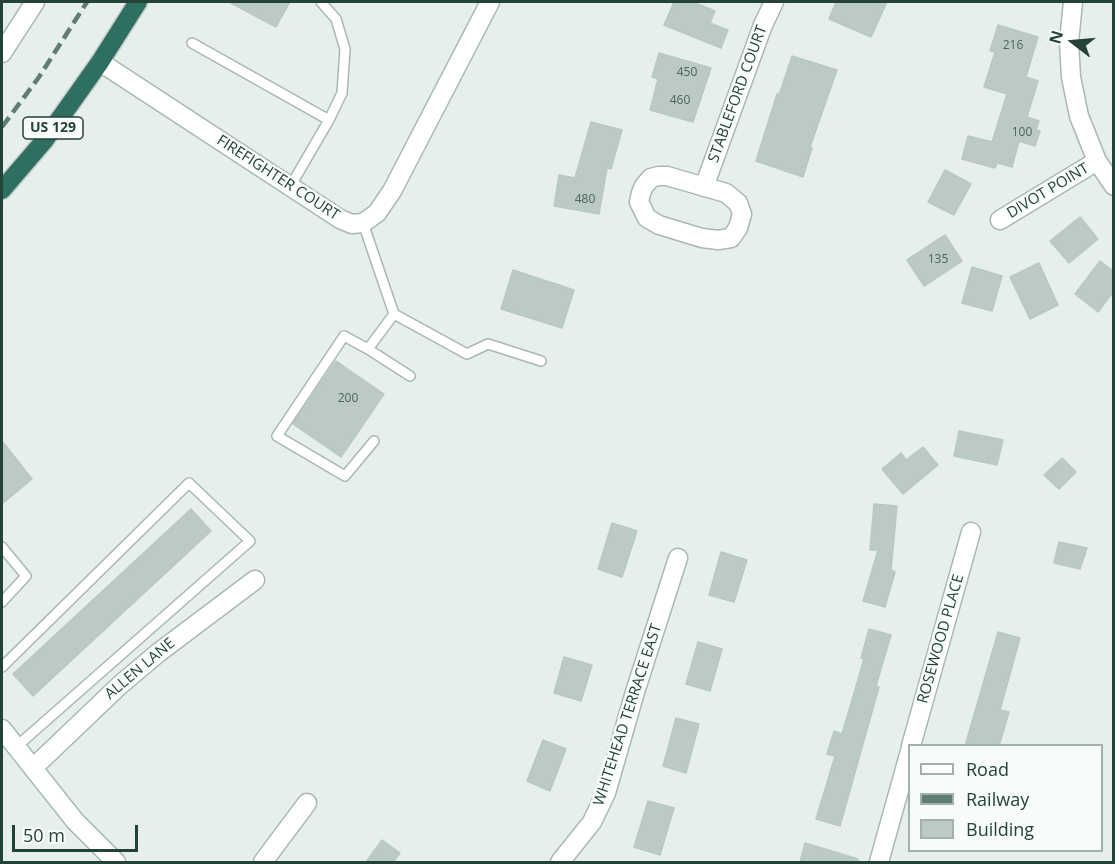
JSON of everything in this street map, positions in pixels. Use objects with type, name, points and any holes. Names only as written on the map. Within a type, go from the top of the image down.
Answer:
[{"type":"highway","name":"US 129","points":[[2,190],[44,141],[100,62],[138,2]]},
{"type":"street","points":[[2,53],[35,2]]},
{"type":"street","points":[[363,223],[377,213],[392,191],[490,2]]},
{"type":"street","name":"STABLEFORD COURT","points":[[704,187],[763,25],[774,2]]},
{"type":"street","points":[[1073,2],[1069,42],[1071,77],[1079,116],[1097,162],[1113,186]]},
{"type":"street","name":"FIREFIGHTER COURT","points":[[100,62],[339,219],[352,224],[363,223]]},
{"type":"street","name":"DIVOT POINT","points":[[1000,220],[1097,162]]},
{"type":"street","points":[[667,177],[704,187],[726,193],[738,202],[742,214],[738,228],[731,238],[718,240],[681,231],[647,219],[639,202],[644,186],[651,178],[667,177]]},
{"type":"street","name":"ROSEWOOD PLACE","points":[[912,744],[971,532]]},
{"type":"street","name":"WHITEHEAD TERRACE EAST","points":[[560,862],[592,822],[606,792],[678,558]]},
{"type":"street","name":"ALLEN LANE","points":[[33,768],[120,685],[158,653],[255,580]]},
{"type":"street","points":[[2,729],[75,821],[116,862]]},
{"type":"street","points":[[879,862],[908,755]]},
{"type":"street","points":[[263,862],[307,803]]},
{"type":"lane","points":[[290,187],[342,93],[345,49],[336,19],[321,2]]},
{"type":"lane","points":[[192,43],[329,120]]},
{"type":"lane","points":[[363,223],[394,314],[467,354],[488,344],[540,361]]},
{"type":"lane","points":[[368,349],[394,314]]},
{"type":"lane","points":[[374,441],[345,477],[277,436],[344,336],[410,376]]},
{"type":"lane","points":[[2,667],[189,483],[250,541],[16,747]]},
{"type":"lane","points":[[2,547],[26,576],[2,602]]},
{"type":"building","points":[[229,2],[290,2],[276,27]]},
{"type":"building","points":[[674,2],[693,2],[715,11],[710,23],[728,30],[721,48],[664,25]]},
{"type":"building","points":[[836,2],[887,2],[871,37],[829,19]]},
{"type":"building","points":[[998,25],[1038,37],[1026,77],[1038,81],[1027,117],[1039,121],[1036,130],[1040,131],[1035,146],[1019,141],[1012,167],[997,163],[995,168],[962,159],[968,136],[992,142],[1007,94],[984,87],[995,52],[990,51]]},
{"type":"building","points":[[659,53],[711,68],[693,122],[650,110],[658,79],[652,77]]},
{"type":"building","points":[[792,56],[837,70],[810,147],[812,148],[803,177],[756,161],[777,94],[779,95]]},
{"type":"building","points":[[591,122],[622,130],[611,169],[607,168],[599,214],[554,206],[559,175],[575,178]]},
{"type":"building","points":[[945,170],[971,184],[954,215],[928,202]]},
{"type":"building","points":[[1080,217],[1098,239],[1069,263],[1050,241]]},
{"type":"building","points":[[945,235],[962,261],[924,286],[907,260]]},
{"type":"building","points":[[1100,261],[1113,271],[1113,292],[1098,312],[1075,294]]},
{"type":"building","points":[[1039,263],[1058,305],[1030,319],[1010,277]]},
{"type":"building","points":[[972,267],[1002,276],[992,311],[962,303]]},
{"type":"building","points":[[513,270],[574,290],[562,328],[501,309]]},
{"type":"building","points":[[336,361],[384,394],[341,457],[293,424]]},
{"type":"building","points":[[959,431],[1003,440],[997,465],[954,456]]},
{"type":"building","points":[[2,441],[32,479],[2,504]]},
{"type":"building","points":[[923,447],[938,465],[903,494],[882,469],[901,453],[906,460]]},
{"type":"building","points":[[1062,458],[1076,472],[1059,489],[1044,475]]},
{"type":"building","points":[[874,504],[897,506],[891,570],[895,572],[885,607],[863,601],[878,550],[870,550]]},
{"type":"building","points":[[191,509],[211,531],[33,696],[13,674]]},
{"type":"building","points":[[612,523],[637,531],[622,577],[598,569]]},
{"type":"building","points":[[1059,542],[1087,548],[1080,569],[1054,563]]},
{"type":"building","points":[[721,552],[747,560],[734,602],[709,595]]},
{"type":"building","points":[[869,629],[891,635],[876,686],[879,687],[840,826],[816,819],[835,756],[827,754],[834,731],[842,734],[864,659],[861,658]]},
{"type":"building","points":[[998,632],[1020,638],[1000,710],[1009,712],[1000,744],[966,744]]},
{"type":"building","points":[[698,642],[722,649],[710,691],[686,684]]},
{"type":"building","points":[[564,657],[592,665],[581,701],[554,693]]},
{"type":"building","points":[[676,718],[699,724],[686,773],[663,766]]},
{"type":"building","points":[[543,740],[566,749],[550,791],[527,781]]},
{"type":"building","points":[[648,801],[674,808],[660,855],[634,847]]},
{"type":"building","points":[[382,840],[400,853],[393,862],[366,862]]},
{"type":"building","points":[[805,843],[858,859],[858,862],[800,862]]},
{"type":"railway","points":[[2,127],[39,77],[87,2]]}]
